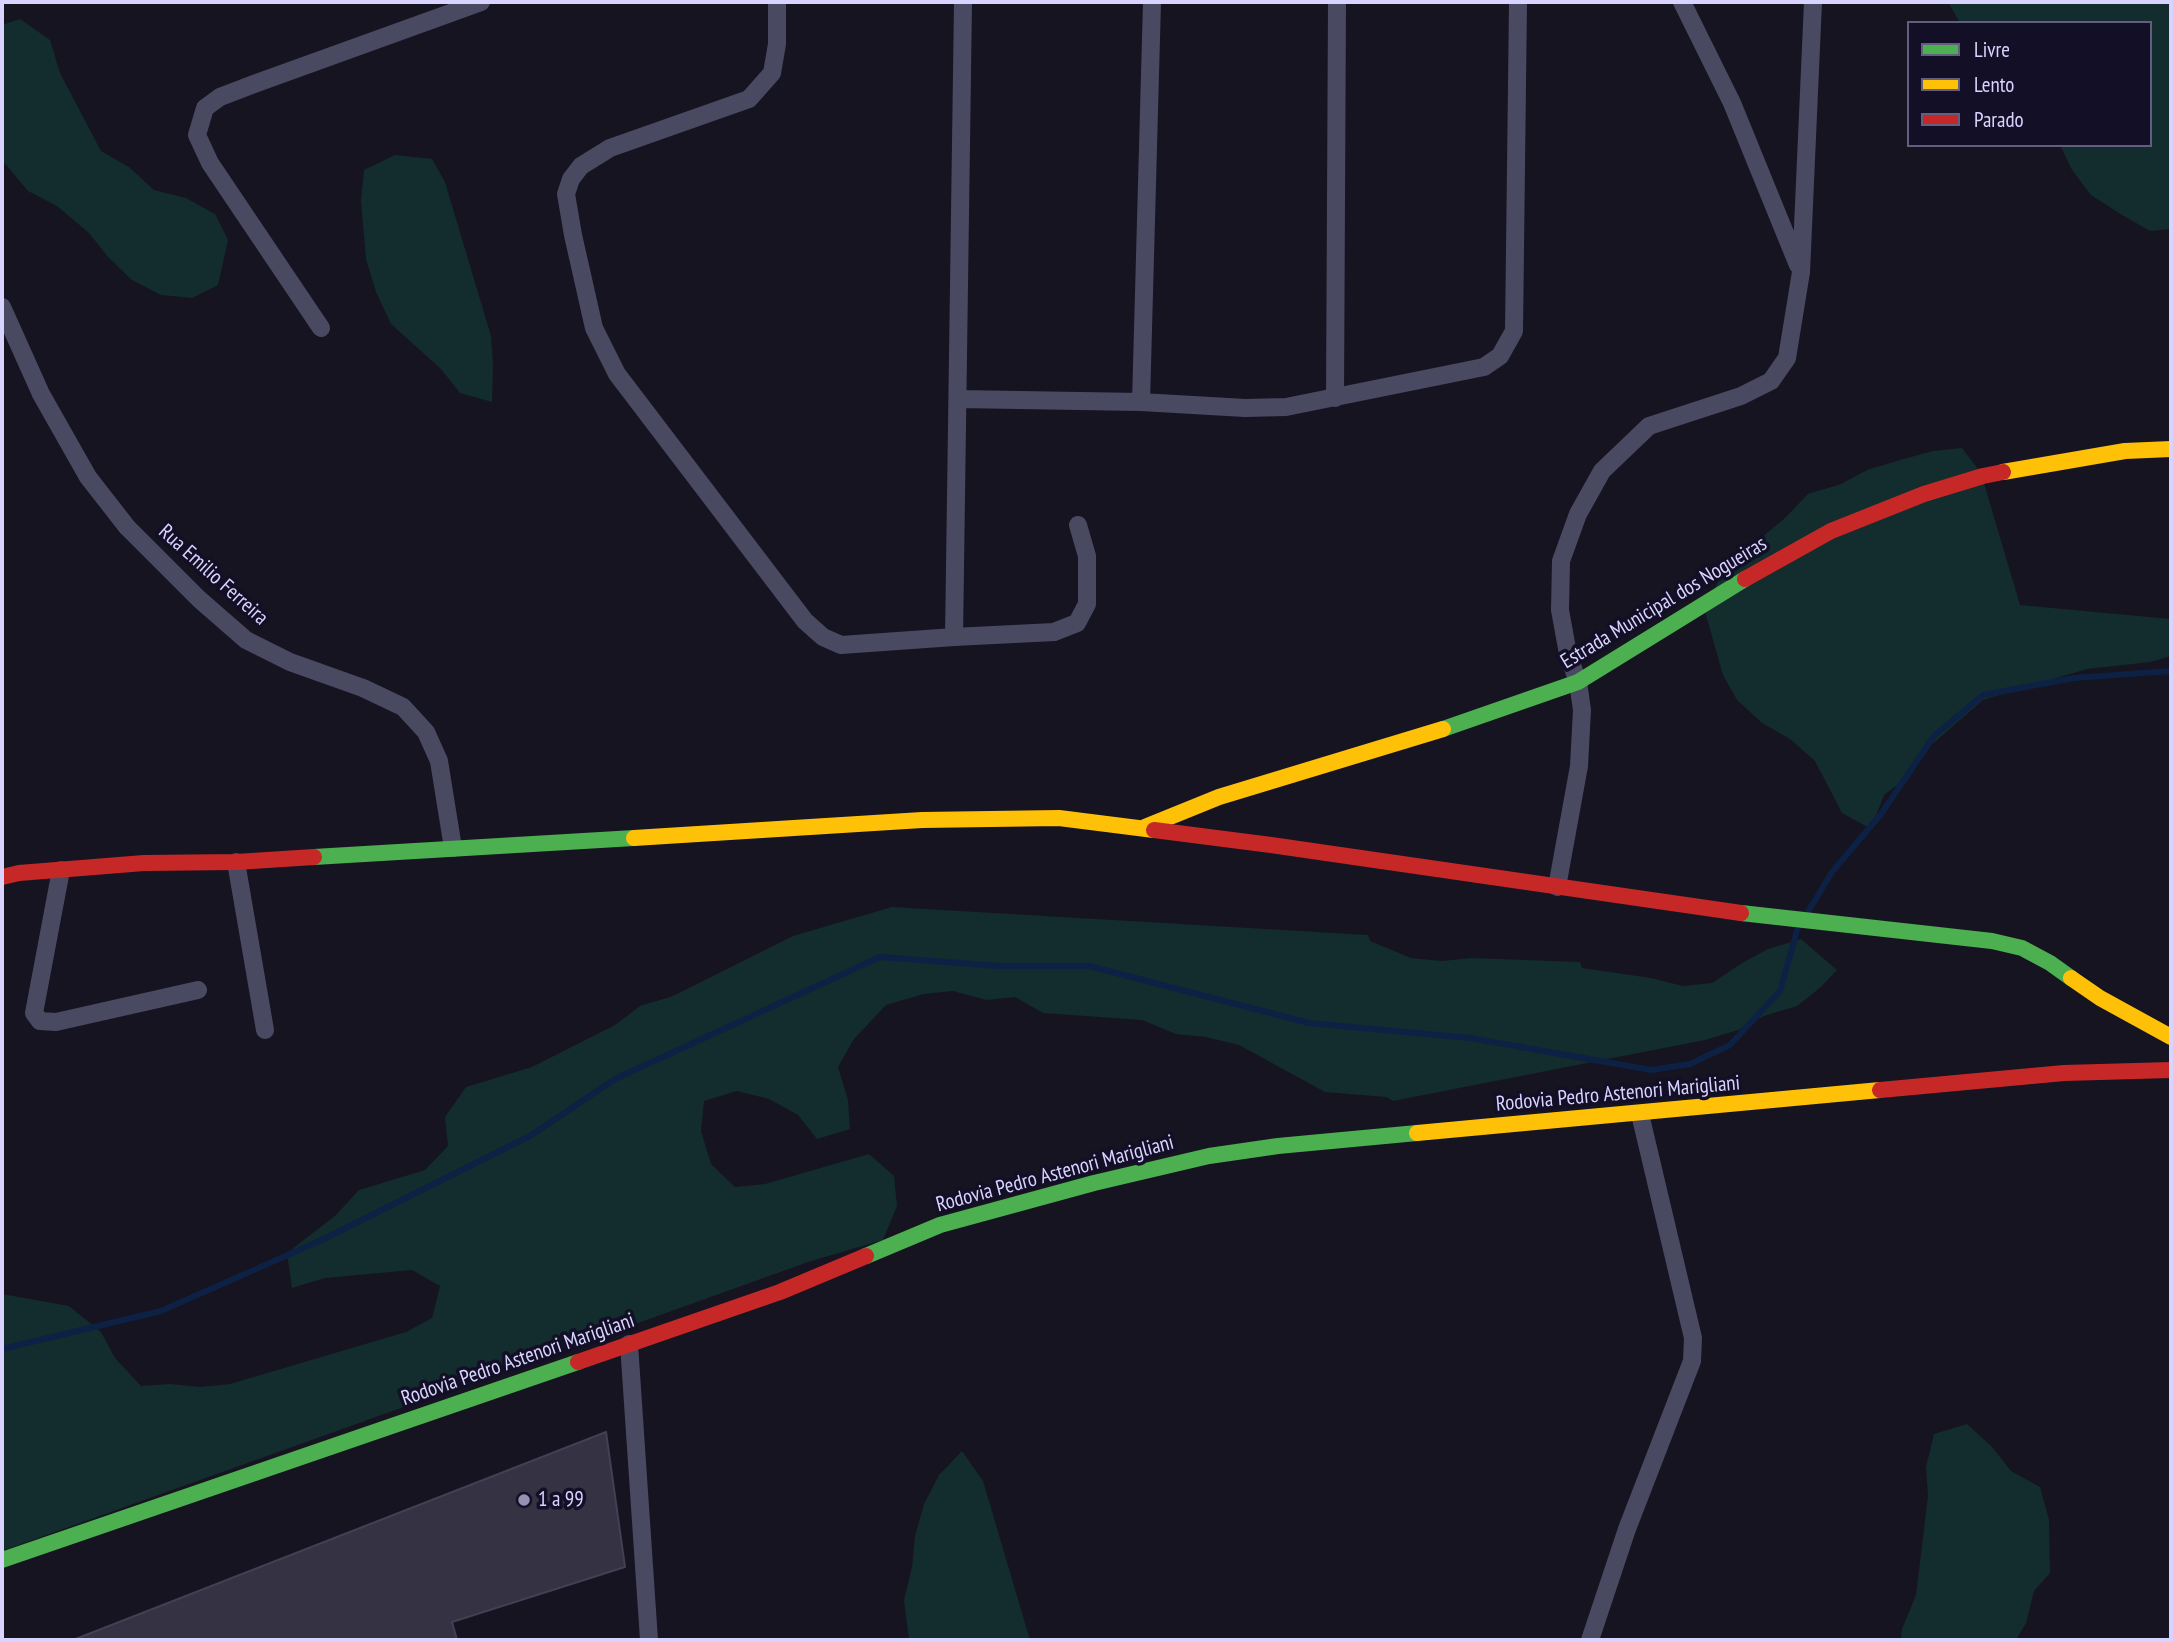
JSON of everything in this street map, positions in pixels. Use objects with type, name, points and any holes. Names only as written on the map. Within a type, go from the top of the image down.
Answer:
[{"type":"street","points":[[321,328],[210,163],[197,135],[205,108],[220,97],[481,2]]},
{"type":"street","points":[[777,2],[777,44],[772,73],[749,99],[610,148],[581,166],[571,179],[566,194],[594,328],[617,374],[805,621],[822,637],[841,645],[1054,632],[1077,622],[1087,604],[1087,556],[1078,525]]},
{"type":"street","points":[[954,637],[963,2]]},
{"type":"street","points":[[1141,402],[1152,2]]},
{"type":"street","points":[[1335,398],[1336,2]]},
{"type":"street","points":[[958,399],[1286,407],[1484,367],[1500,356],[1514,331],[1518,2]]},
{"type":"street","points":[[1682,2],[1731,103],[1801,272]]},
{"type":"street","points":[[1557,887],[1579,766],[1582,710],[1578,681],[1568,654],[1560,610],[1561,561],[1578,514],[1602,471],[1649,426],[1741,396],[1771,381],[1787,358],[1801,272],[1813,2]]},
{"type":"street","name":"Rua Emilio Ferreira","points":[[2,307],[41,394],[89,477],[127,527],[199,599],[246,640],[289,662],[363,688],[403,707],[426,732],[439,761],[453,848]]},
{"type":"street","name":"Estrada Municipal dos Nogueiras","points":[[1142,829],[1219,797],[1430,734],[1578,681],[1684,619],[1753,574],[1830,531],[1924,494],[1983,476],[2125,451],[2171,449]]},
{"type":"street","points":[[2,877],[19,873],[144,863],[236,862],[922,820],[1059,818],[1271,845],[1777,918],[1993,941],[2022,948],[2050,963],[2100,998],[2171,1037]]},
{"type":"street","points":[[236,862],[265,1030]]},
{"type":"street","points":[[61,870],[34,1013],[40,1021],[56,1022],[198,990]]},
{"type":"street","name":"Rodovia Pedro Astenori Marigliani","points":[[2,1560],[780,1292],[940,1225],[1094,1183],[1209,1156],[1278,1146],[2064,1073],[2171,1070]]},
{"type":"street","points":[[1590,1640],[1627,1530],[1692,1361],[1693,1338],[1640,1114]]},
{"type":"street","points":[[629,1344],[649,1640]]},
{"type":"green space","points":[[1948,2],[2171,2],[2171,229],[2150,231],[2091,195],[2072,170],[2061,147],[2152,147],[2152,21],[1959,21]]},
{"type":"green space","points":[[20,19],[50,40],[60,73],[101,151],[129,167],[154,190],[186,198],[215,214],[228,240],[218,285],[192,298],[161,295],[132,280],[108,257],[89,233],[57,206],[28,191],[2,160],[2,25]]},
{"type":"green space","points":[[395,155],[432,159],[445,182],[491,336],[492,402],[460,393],[441,369],[391,324],[376,292],[366,259],[361,201],[364,170]]},
{"type":"green space","points":[[1962,448],[1981,473],[2020,605],[2171,619],[2171,656],[2151,662],[2087,669],[1983,700],[1930,746],[1909,776],[1884,795],[1871,829],[1842,813],[1815,761],[1790,739],[1762,723],[1737,700],[1723,675],[1704,608],[1735,551],[1761,538],[1808,494],[1900,460],[1933,451]]},
{"type":"green space","points":[[892,907],[1368,935],[1370,941],[1411,958],[1442,961],[1471,958],[1580,962],[1582,968],[1651,978],[1683,986],[1712,983],[1768,949],[1801,939],[1837,970],[1797,1006],[1705,1040],[1393,1101],[1386,1097],[1325,1092],[1239,1045],[1206,1037],[1176,1034],[1142,1020],[1043,1013],[1015,997],[986,1000],[953,991],[924,994],[886,1005],[854,1039],[838,1067],[848,1100],[850,1129],[817,1139],[798,1115],[769,1099],[737,1091],[704,1101],[701,1131],[711,1164],[735,1187],[765,1184],[869,1154],[894,1176],[897,1206],[883,1240],[811,1261],[2,1551],[2,1294],[69,1306],[101,1332],[115,1358],[141,1386],[170,1384],[201,1387],[230,1384],[406,1332],[432,1318],[440,1286],[412,1270],[325,1278],[292,1288],[287,1253],[336,1215],[359,1190],[425,1170],[448,1146],[445,1117],[466,1087],[532,1067],[615,1025],[640,1006],[673,996],[793,936]]},
{"type":"green space","points":[[1967,1424],[1992,1447],[2011,1471],[2040,1487],[2049,1520],[2050,1573],[2034,1591],[2026,1623],[2016,1640],[1901,1640],[1902,1629],[1916,1595],[1928,1496],[1926,1467],[1934,1434]]},
{"type":"green space","points":[[962,1451],[983,1481],[1030,1640],[909,1640],[904,1600],[912,1567],[915,1536],[924,1504],[939,1475]]},
{"type":"building","name":"1 a 99","points":[[606,1432],[625,1567],[452,1622],[457,1640],[73,1640]]},
{"type":"waterway","points":[[1806,915],[1832,872],[1881,814],[1934,736],[1983,695],[2074,678],[2171,671]]},
{"type":"waterway","points":[[2,1349],[161,1311],[324,1239],[530,1136],[615,1079],[880,957],[999,966],[1089,966],[1309,1023],[1470,1038],[1651,1070],[1690,1064],[1730,1045],[1780,991],[1798,927]]},
{"type":"traffic: fast","points":[[1443,729],[1578,682],[1745,579]]},
{"type":"traffic: fast","points":[[314,857],[634,838]]},
{"type":"traffic: fast","points":[[1741,913],[1992,941],[2022,948],[2071,978]]},
{"type":"traffic: fast","points":[[866,1256],[940,1225],[1094,1183],[1209,1156],[1278,1146],[1417,1133]]},
{"type":"traffic: fast","points":[[2,1560],[578,1362]]},
{"type":"traffic: slow","points":[[2003,472],[2125,451],[2171,449]]},
{"type":"traffic: slow","points":[[1145,827],[1219,797],[1443,729]]},
{"type":"traffic: slow","points":[[634,838],[922,820],[1059,818],[1154,830]]},
{"type":"traffic: slow","points":[[2071,978],[2100,998],[2171,1037]]},
{"type":"traffic: slow","points":[[1417,1133],[1880,1090]]},
{"type":"traffic: jam","points":[[1745,579],[1831,531],[1924,494],[2003,472]]},
{"type":"traffic: jam","points":[[1154,830],[1741,913]]},
{"type":"traffic: jam","points":[[2,877],[19,873],[144,863],[236,862],[314,857]]},
{"type":"traffic: jam","points":[[1880,1090],[2064,1073],[2171,1070]]},
{"type":"traffic: jam","points":[[578,1362],[780,1292],[866,1256]]},
{"type":"place","name":"1 a 99","points":[[524,1500]]}]
